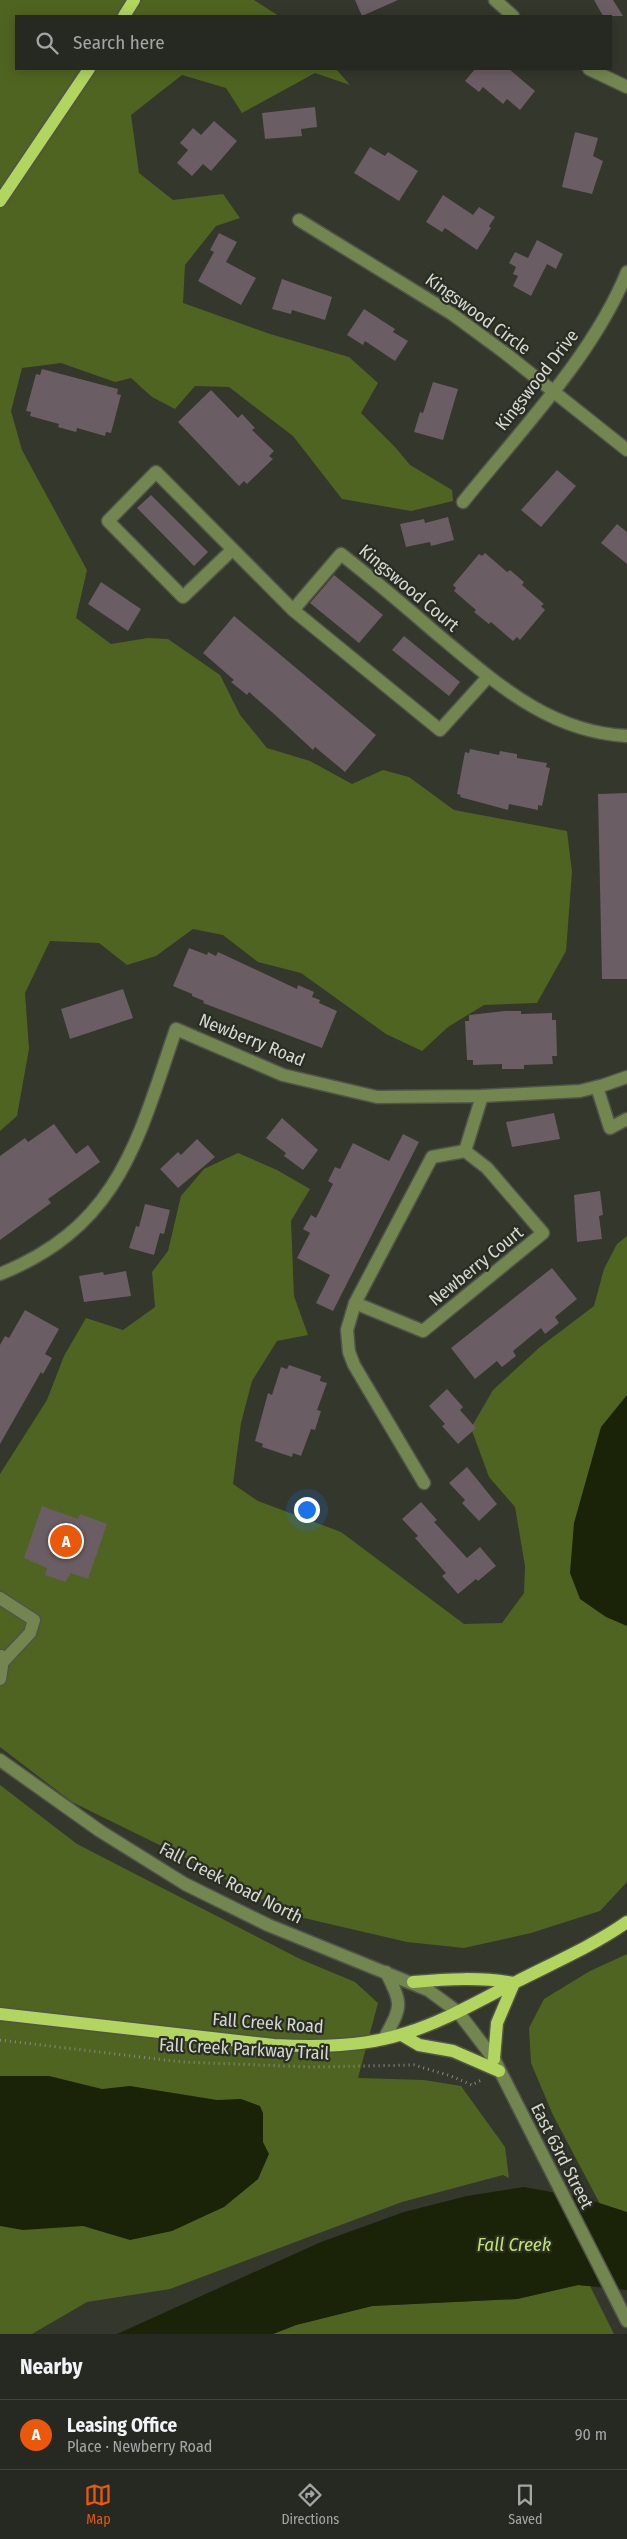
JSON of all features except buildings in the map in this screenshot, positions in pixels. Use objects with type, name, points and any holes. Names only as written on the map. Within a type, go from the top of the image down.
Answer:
[{"type":"main road","points":[[125,15],[134,0]]},
{"type":"main road","points":[[0,201],[87,70]]},
{"type":"main road","name":"Fall Creek Road","points":[[0,2014],[274,2045],[333,2045],[384,2039],[402,2035],[458,2012],[564,1958],[627,1922]]},
{"type":"main road","points":[[402,2035],[419,2045],[453,2051],[496,2065],[497,2023],[514,1983],[494,1979],[441,1979],[413,1982]]},
{"type":"street","points":[[495,0],[512,15]]},
{"type":"street","points":[[591,70],[627,87]]},
{"type":"street","name":"Kingswood Circle","points":[[299,220],[452,314],[553,390],[627,450]]},
{"type":"street","name":"Kingswood Drive","points":[[463,502],[590,341],[627,272]]},
{"type":"street","points":[[232,550],[183,597],[108,521],[156,472],[293,610],[440,730],[488,677]]},
{"type":"street","name":"Kingswood Court","points":[[293,610],[341,554],[488,677],[530,707],[589,730],[627,736]]},
{"type":"street","name":"Newberry Road","points":[[0,1274],[34,1259],[68,1236],[97,1208],[112,1188],[138,1139],[176,1029],[283,1075],[377,1097],[482,1096],[580,1090],[597,1087],[627,1076]]},
{"type":"street","points":[[597,1087],[610,1128],[627,1119]]},
{"type":"street","points":[[424,1483],[351,1359],[348,1330],[355,1303],[432,1157],[465,1151],[482,1096]]},
{"type":"street","name":"Newberry Court","points":[[355,1303],[423,1331],[543,1234],[487,1168],[465,1151]]},
{"type":"street","points":[[0,1598],[34,1620],[30,1633],[1,1658],[0,1678]]},
{"type":"street","name":"Fall Creek Road North","points":[[0,1760],[100,1831],[185,1884],[268,1924],[413,1982],[445,2000],[458,2012]]},
{"type":"street","points":[[384,2039],[400,2006],[398,1994],[386,1972]]},
{"type":"street","name":"East 63rd Street","points":[[458,2012],[496,2065],[627,2321]]},
{"type":"path","name":"Fall Creek Parkway Trail","points":[[0,2040],[182,2062],[312,2067],[414,2065],[451,2076],[472,2085],[483,2079]]},
{"type":"green space","points":[[0,0],[254,0],[277,15],[15,15],[15,70],[337,70],[350,85],[315,73],[242,113],[226,88],[182,75],[131,115],[139,173],[173,200],[223,194],[240,218],[216,226],[185,265],[183,303],[270,334],[349,357],[378,383],[361,413],[410,465],[452,490],[453,501],[411,511],[342,499],[293,436],[229,387],[195,386],[175,409],[152,397],[131,378],[115,382],[61,363],[22,368],[11,411],[22,450],[87,570],[76,618],[111,644],[148,638],[168,639],[220,675],[240,715],[267,748],[310,761],[352,784],[383,770],[409,777],[454,810],[567,831],[572,872],[566,951],[537,1003],[484,1005],[448,1027],[422,1051],[386,1034],[301,973],[258,962],[223,935],[193,929],[156,956],[127,965],[99,943],[50,941],[25,993],[29,1049],[17,1116],[0,1131]]},
{"type":"green space","points":[[238,1153],[277,1170],[310,1189],[291,1221],[294,1296],[308,1335],[277,1341],[252,1381],[241,1423],[233,1484],[258,1501],[341,1532],[464,1624],[502,1623],[524,1593],[525,1566],[515,1507],[489,1477],[471,1428],[493,1390],[540,1347],[594,1306],[604,1269],[617,1244],[627,1236],[627,1882],[600,1911],[531,1933],[464,1948],[407,1942],[291,1915],[188,1859],[72,1802],[0,1747],[0,1474],[47,1400],[64,1356],[86,1318],[123,1330],[155,1307],[152,1272],[168,1251],[181,1196],[204,1169]]},
{"type":"green space","points":[[0,1785],[77,1844],[300,1959],[355,1982],[378,2003],[358,2078],[424,2080],[461,2086],[505,2147],[509,2178],[503,2175],[402,2202],[170,2289],[87,2302],[32,2334],[0,2334]]},
{"type":"green space","points":[[627,1954],[627,2255],[553,2115],[531,2063],[529,2028],[544,1999],[590,1971]]},
{"type":"green space","points":[[578,2285],[590,2286],[614,2334],[273,2334],[296,2325],[372,2306],[517,2299]]},
{"type":"water","points":[[627,1395],[627,1626],[606,1617],[580,1599],[570,1573],[574,1523],[601,1427]]},
{"type":"water","points":[[0,2076],[49,2076],[102,2089],[130,2086],[217,2100],[241,2099],[260,2106],[263,2113],[263,2142],[269,2154],[258,2179],[224,2207],[172,2231],[130,2240],[83,2226],[23,2230],[0,2226]]},
{"type":"water","name":"Fall Creek","points":[[524,2187],[584,2198],[627,2212],[627,2290],[578,2285],[517,2299],[372,2306],[296,2325],[273,2334],[117,2334],[321,2242],[404,2212],[467,2196]]},
{"type":"place","name":"Leasing Office","points":[[66,1541]]}]
